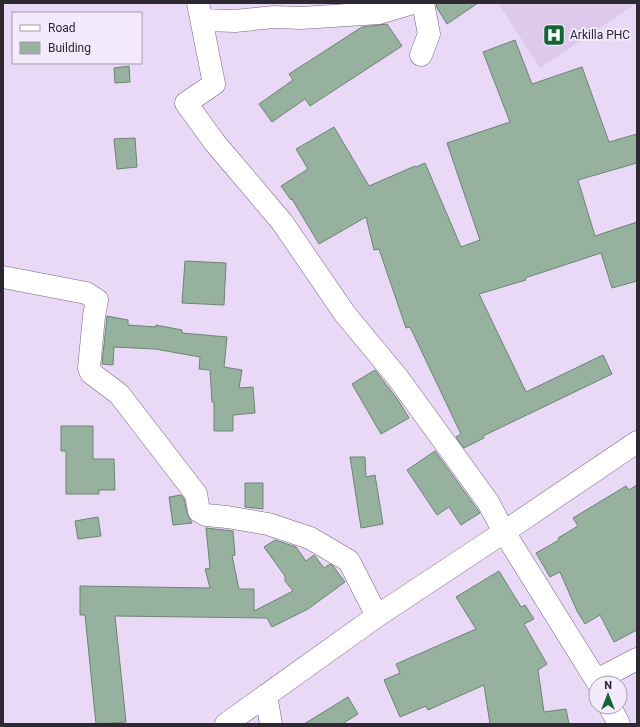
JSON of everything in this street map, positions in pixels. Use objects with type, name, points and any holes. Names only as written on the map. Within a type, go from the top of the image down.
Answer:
[{"type":"street","points":[[414,3],[301,18],[274,17],[235,21],[200,11],[214,84],[186,103],[216,143],[282,222],[345,314],[398,378],[488,502],[504,532],[593,675]]},
{"type":"street","points":[[421,55],[429,34],[423,3]]},
{"type":"street","points":[[3,277],[86,293],[97,300],[89,368],[91,373],[119,394],[196,494],[199,511],[206,515],[268,524],[310,538],[349,561],[377,616]]},
{"type":"street","points":[[226,724],[377,616],[637,442]]},
{"type":"street","points":[[609,675],[637,659]]},
{"type":"street","points":[[266,695],[271,724]]},
{"type":"street","points":[[614,715],[619,724]]},
{"type":"shaded area","name":"Arkilla PHC","points":[[498,3],[637,3],[540,68]]},
{"type":"building","points":[[436,3],[478,3],[447,24],[437,8]]},
{"type":"building","points":[[387,24],[402,46],[310,106],[305,99],[272,122],[259,104],[293,80],[289,74],[362,27]]},
{"type":"building","points":[[515,40],[532,84],[582,67],[609,142],[637,134],[637,163],[578,180],[595,236],[637,222],[637,281],[612,288],[601,253],[525,278],[526,280],[479,294],[526,392],[603,355],[612,374],[483,436],[484,438],[464,448],[456,437],[461,434],[410,327],[406,328],[379,249],[374,250],[366,217],[319,244],[292,199],[291,200],[281,186],[308,169],[296,149],[334,127],[369,186],[425,163],[461,247],[480,240],[447,143],[510,122],[483,52]]},
{"type":"building","points":[[129,66],[130,82],[115,83],[114,68]]},
{"type":"building","points":[[135,138],[137,167],[117,169],[114,139]]},
{"type":"building","points":[[185,261],[226,263],[224,305],[182,303]]},
{"type":"building","points":[[107,316],[128,320],[128,325],[156,327],[156,325],[182,330],[182,333],[227,337],[224,367],[242,370],[239,388],[253,387],[255,413],[233,415],[233,431],[214,431],[214,402],[212,402],[210,370],[199,369],[200,357],[155,349],[114,347],[113,365],[102,364]]},
{"type":"building","points":[[375,370],[398,400],[409,418],[381,434],[352,384]]},
{"type":"building","points":[[61,426],[93,426],[93,459],[114,459],[115,490],[99,490],[99,494],[66,494],[66,451],[61,451]]},
{"type":"building","points":[[435,451],[480,513],[461,525],[449,507],[437,515],[407,470]]},
{"type":"building","points":[[350,457],[365,457],[366,477],[375,475],[383,524],[361,528]]},
{"type":"building","points":[[245,483],[263,483],[263,509],[245,507]]},
{"type":"building","points":[[637,485],[637,630],[614,642],[600,615],[585,624],[577,611],[560,572],[550,577],[536,553],[559,540],[558,538],[578,526],[573,518],[626,486],[629,490]]},
{"type":"building","points":[[181,495],[184,499],[187,513],[192,523],[173,525],[169,497]]},
{"type":"building","points":[[98,517],[101,536],[78,539],[75,521]]},
{"type":"building","points":[[206,528],[233,531],[235,555],[232,556],[239,589],[254,589],[254,611],[293,591],[285,581],[285,576],[264,547],[275,540],[296,547],[306,561],[314,555],[324,568],[330,564],[345,582],[308,609],[272,627],[267,618],[115,616],[126,722],[96,724],[85,615],[80,615],[80,586],[210,588],[205,569],[210,568]]},
{"type":"building","points":[[499,571],[521,607],[525,605],[534,619],[524,624],[547,664],[538,670],[544,712],[566,709],[569,724],[490,724],[484,685],[428,710],[426,706],[400,717],[384,680],[400,673],[396,664],[476,629],[456,597]]},
{"type":"building","points":[[348,697],[358,714],[342,724],[304,724]]},
{"type":"place","name":"Arkilla PHC","points":[[554,35]]}]
